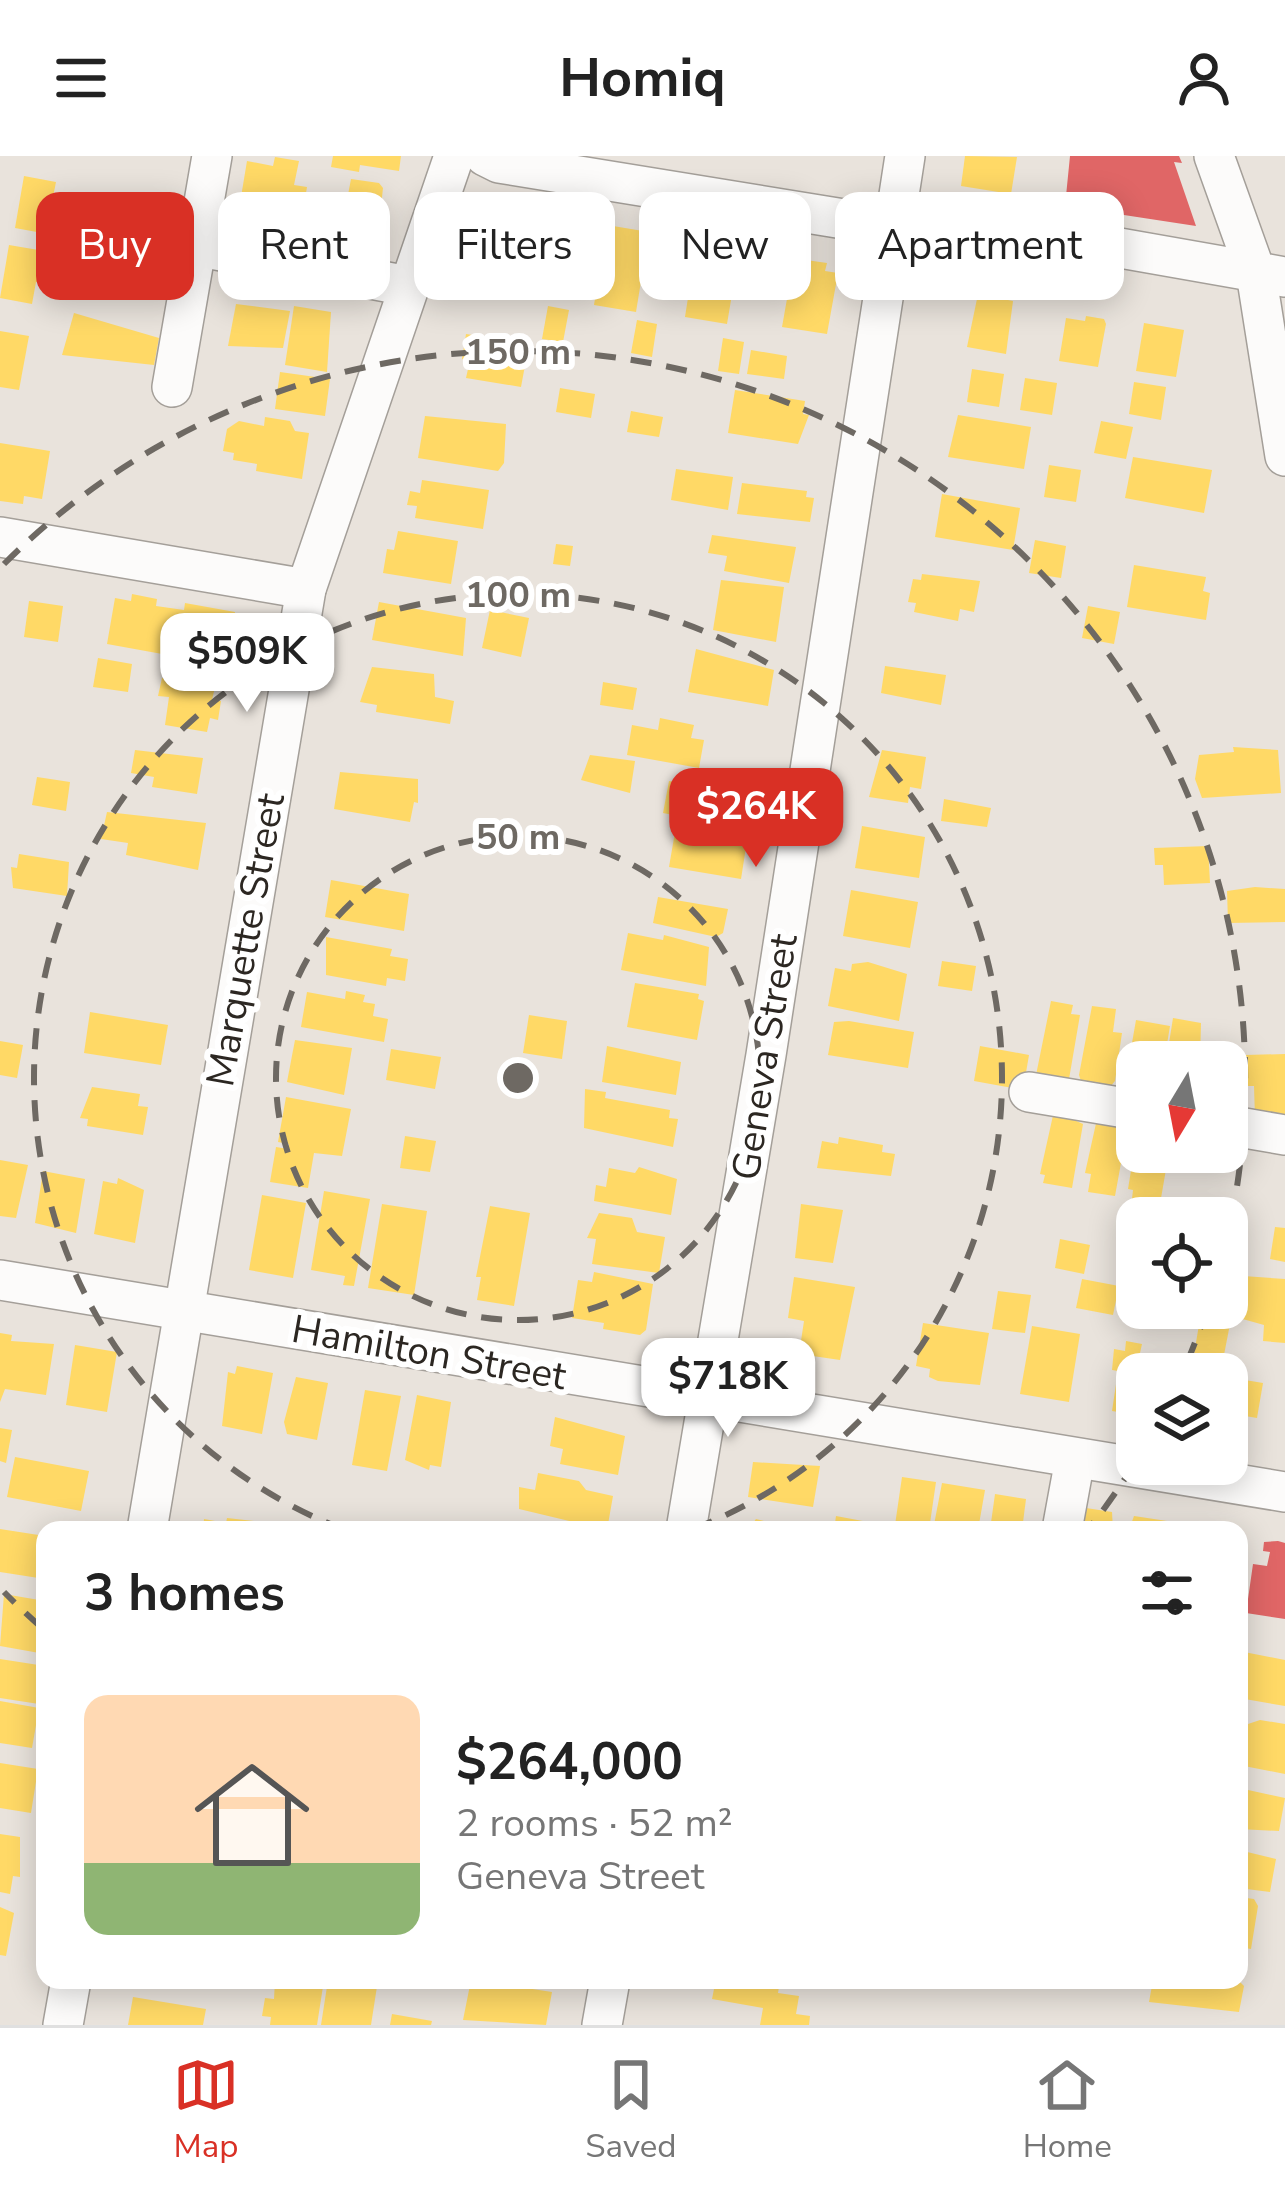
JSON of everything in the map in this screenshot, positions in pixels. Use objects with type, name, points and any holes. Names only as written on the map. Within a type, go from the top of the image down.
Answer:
[{"type":"street","points":[[172,387],[212,156]]},
{"type":"street","name":"Marquette Street","points":[[149,1521],[306,589],[454,156]]},
{"type":"street","points":[[484,156],[499,163],[835,218]]},
{"type":"street","name":"Geneva Street","points":[[899,192],[905,156]]},
{"type":"street","points":[[1214,156],[1271,275],[1285,456]]},
{"type":"street","points":[[195,246],[408,286]]},
{"type":"street","points":[[1124,249],[1271,275]]},
{"type":"street","name":"Geneva Street","points":[[688,1521],[881,300]]},
{"type":"street","points":[[0,538],[306,589]]},
{"type":"street","points":[[1029,1092],[1116,1106]]},
{"type":"street","points":[[1248,1129],[1285,1135]]},
{"type":"street","name":"Hamilton Street","points":[[0,1280],[1285,1492]]},
{"type":"street","points":[[1064,1521],[1076,1459]]},
{"type":"street","points":[[63,2025],[69,1989]]},
{"type":"street","points":[[602,2025],[608,1989]]},
{"type":"building: Homes","points":[[333,156],[401,156],[399,171],[360,165],[359,172],[331,167]]},
{"type":"building: Homes","points":[[965,156],[1017,157],[1011,192],[961,186]]},
{"type":"building: Homes","points":[[275,157],[299,161],[294,185],[307,187],[306,192],[242,192],[247,161],[273,166]]},
{"type":"building: Homes","points":[[24,176],[56,182],[54,192],[36,192],[36,232],[15,228]]},
{"type":"building: Homes","points":[[351,179],[379,183],[383,188],[383,192],[349,192]]},
{"type":"building: Homes","points":[[615,226],[639,230],[636,312],[594,305],[595,300],[615,300]]},
{"type":"building: Homes","points":[[9,245],[36,250],[32,304],[0,298]]},
{"type":"building: Homes","points":[[811,261],[827,263],[825,271],[835,273],[835,290],[827,334],[782,327],[787,300],[811,300]]},
{"type":"building: Homes","points":[[688,300],[731,300],[727,324],[685,317]]},
{"type":"building: Homes","points":[[977,300],[1013,301],[1006,354],[967,347]]},
{"type":"building: Homes","points":[[236,304],[290,311],[283,348],[228,346]]},
{"type":"building: Homes","points":[[294,306],[331,312],[327,372],[285,365]]},
{"type":"building: Homes","points":[[548,306],[569,310],[563,342],[542,339]]},
{"type":"building: Homes","points":[[74,313],[159,338],[154,365],[62,355]]},
{"type":"building: Homes","points":[[1086,316],[1104,319],[1106,324],[1098,367],[1059,361],[1066,318],[1085,321]]},
{"type":"building: Homes","points":[[637,320],[657,324],[652,357],[631,353]]},
{"type":"building: Homes","points":[[1144,323],[1184,330],[1176,377],[1136,371]]},
{"type":"building: Homes","points":[[0,331],[29,336],[19,390],[0,387]]},
{"type":"building: Homes","points":[[466,334],[529,344],[521,387],[466,378],[470,360],[462,359]]},
{"type":"building: Homes","points":[[723,338],[744,342],[739,374],[718,371]]},
{"type":"building: Homes","points":[[751,350],[787,356],[784,379],[747,374]]},
{"type":"building: Homes","points":[[972,369],[1004,374],[999,407],[967,402]]},
{"type":"building: Homes","points":[[280,372],[330,379],[325,416],[275,409]]},
{"type":"building: Homes","points":[[1025,378],[1057,383],[1052,415],[1020,410]]},
{"type":"building: Homes","points":[[1134,382],[1166,387],[1161,420],[1129,414]]},
{"type":"building: Homes","points":[[560,388],[595,394],[591,418],[556,412]]},
{"type":"building: Homes","points":[[735,390],[805,401],[803,414],[809,415],[798,444],[728,433]]},
{"type":"building: Homes","points":[[631,411],[663,417],[659,437],[627,432]]},
{"type":"building: Homes","points":[[958,415],[1031,427],[1024,469],[948,457]]},
{"type":"building: Homes","points":[[425,416],[506,424],[504,463],[498,471],[418,458]]},
{"type":"building: Homes","points":[[265,417],[290,421],[295,431],[309,433],[302,479],[256,471],[257,464],[233,460],[234,453],[223,451],[227,429],[239,421],[264,426]]},
{"type":"building: Homes","points":[[1101,421],[1133,427],[1126,459],[1094,453]]},
{"type":"building: Homes","points":[[0,443],[50,451],[42,499],[24,496],[23,504],[0,501]]},
{"type":"building: Homes","points":[[1133,457],[1212,470],[1204,513],[1125,498]]},
{"type":"building: Homes","points":[[1049,465],[1081,470],[1076,502],[1044,497]]},
{"type":"building: Homes","points":[[676,469],[733,477],[728,510],[671,500]]},
{"type":"building: Homes","points":[[422,480],[489,490],[483,529],[415,518],[417,506],[407,505],[410,491],[420,493]]},
{"type":"building: Homes","points":[[742,483],[807,491],[806,497],[814,498],[810,522],[737,514]]},
{"type":"building: Homes","points":[[942,494],[1020,508],[1013,550],[935,537]]},
{"type":"building: Homes","points":[[398,531],[458,541],[451,584],[383,573],[387,549],[394,550]]},
{"type":"building: Homes","points":[[712,535],[796,547],[789,583],[724,571],[727,556],[708,553]]},
{"type":"building: Homes","points":[[1035,540],[1066,546],[1061,578],[1029,573]]},
{"type":"building: Homes","points":[[556,544],[573,546],[570,566],[553,564]]},
{"type":"building: Homes","points":[[1134,565],[1206,577],[1203,591],[1210,593],[1206,620],[1127,607]]},
{"type":"building: Homes","points":[[922,574],[980,581],[974,612],[960,609],[958,621],[914,612],[916,603],[908,602],[913,579],[921,580]]},
{"type":"building: Homes","points":[[721,580],[784,587],[776,642],[713,630]]},
{"type":"building: Homes","points":[[132,594],[157,599],[156,606],[184,610],[185,603],[235,612],[234,619],[254,622],[245,669],[107,644],[115,598],[131,601]]},
{"type":"building: Homes","points":[[29,601],[63,606],[58,642],[24,637]]},
{"type":"building: Homes","points":[[379,602],[466,618],[463,656],[372,640]]},
{"type":"building: Homes","points":[[1088,606],[1120,612],[1114,644],[1082,638]]},
{"type":"building: Homes","points":[[490,610],[529,618],[521,657],[482,648]]},
{"type":"building: Homes","points":[[696,649],[774,670],[768,706],[688,692]]},
{"type":"building: Homes","points":[[98,658],[132,664],[128,692],[93,687]]},
{"type":"building: Homes","points":[[885,666],[946,675],[941,705],[881,693]]},
{"type":"building: Homes","points":[[372,667],[434,674],[435,697],[454,701],[450,724],[376,712],[377,705],[360,702]]},
{"type":"building: Homes","points":[[162,678],[215,687],[212,700],[221,701],[218,720],[210,718],[207,732],[165,725],[169,697],[158,696]]},
{"type":"building: Homes","points":[[603,682],[637,688],[633,710],[600,705]]},
{"type":"building: Homes","points":[[660,718],[694,725],[691,738],[704,740],[699,768],[627,755],[632,725],[658,730]]},
{"type":"building: Homes","points":[[1233,747],[1278,750],[1281,793],[1202,798],[1195,779],[1199,755],[1234,752]]},
{"type":"building: Homes","points":[[135,750],[203,758],[197,794],[152,787],[154,777],[131,773]]},
{"type":"building: Homes","points":[[882,750],[926,757],[921,789],[910,787],[908,803],[869,797]]},
{"type":"building: Homes","points":[[590,755],[635,761],[630,793],[581,780]]},
{"type":"building: Homes","points":[[340,772],[418,779],[418,803],[414,802],[410,822],[334,809]]},
{"type":"building: Homes","points":[[37,777],[70,782],[66,811],[32,805]]},
{"type":"building: Homes","points":[[669,781],[755,795],[748,830],[663,813]]},
{"type":"building: Homes","points":[[944,799],[991,808],[987,827],[941,821]]},
{"type":"building: Homes","points":[[107,812],[206,823],[198,870],[126,855],[128,843],[101,839]]},
{"type":"building: Homes","points":[[862,826],[925,837],[919,878],[855,868]]},
{"type":"building: Homes","points":[[675,832],[746,847],[741,879],[669,867]]},
{"type":"building: Homes","points":[[1208,846],[1210,883],[1164,885],[1163,865],[1155,865],[1154,848]]},
{"type":"building: Homes","points":[[19,854],[69,862],[67,896],[13,888],[11,867],[17,868]]},
{"type":"building: Homes","points":[[331,880],[409,894],[404,931],[325,917]]},
{"type":"building: Homes","points":[[1285,889],[1285,922],[1228,923],[1227,891]]},
{"type":"building: Homes","points":[[851,890],[918,902],[910,948],[843,936]]},
{"type":"building: Homes","points":[[658,897],[728,909],[723,933],[716,937],[653,923]]},
{"type":"building: Homes","points":[[628,933],[663,940],[664,935],[709,947],[706,986],[621,970]]},
{"type":"building: Homes","points":[[326,937],[392,949],[390,956],[408,959],[405,981],[387,978],[386,986],[326,975]]},
{"type":"building: Homes","points":[[942,961],[976,966],[972,991],[938,986]]},
{"type":"building: Homes","points":[[868,962],[907,974],[899,1021],[828,1006],[835,968],[851,971],[852,964]]},
{"type":"building: Homes","points":[[635,983],[699,994],[698,999],[704,1001],[697,1040],[627,1027]]},
{"type":"building: Homes","points":[[346,991],[365,995],[363,1002],[375,1004],[373,1016],[388,1019],[384,1042],[301,1027],[307,992],[345,999]]},
{"type":"building: Homes","points":[[1051,1001],[1073,1005],[1071,1014],[1080,1015],[1068,1085],[1035,1080]]},
{"type":"building: Homes","points":[[1092,1006],[1116,1009],[1113,1032],[1122,1033],[1121,1041],[1116,1041],[1115,1081],[1109,1088],[1082,1084],[1079,1075]]},
{"type":"building: Homes","points":[[90,1012],[168,1025],[161,1065],[84,1053]]},
{"type":"building: Homes","points":[[529,1015],[567,1021],[562,1059],[523,1053]]},
{"type":"building: Homes","points":[[1173,1018],[1201,1023],[1201,1041],[1169,1041]]},
{"type":"building: Homes","points":[[1136,1020],[1170,1026],[1168,1041],[1132,1041]]},
{"type":"building: Homes","points":[[834,1022],[914,1032],[908,1068],[828,1055]]},
{"type":"building: Homes","points":[[295,1040],[352,1048],[344,1095],[287,1082]]},
{"type":"building: Homes","points":[[0,1041],[23,1045],[17,1078],[0,1075]]},
{"type":"building: Homes","points":[[607,1046],[681,1062],[676,1095],[602,1082]]},
{"type":"building: Homes","points":[[980,1046],[1029,1055],[1023,1090],[974,1081]]},
{"type":"building: Homes","points":[[391,1049],[441,1057],[435,1089],[386,1080]]},
{"type":"building: Homes","points":[[1285,1054],[1285,1127],[1255,1117],[1248,1055]]},
{"type":"building: Homes","points":[[92,1087],[140,1094],[138,1106],[148,1107],[143,1135],[87,1126],[88,1119],[80,1118]]},
{"type":"building: Homes","points":[[585,1089],[606,1092],[605,1098],[670,1110],[669,1118],[678,1119],[673,1147],[584,1128]]},
{"type":"building: Homes","points":[[286,1097],[351,1109],[342,1156],[314,1153],[308,1188],[270,1182],[276,1147],[288,1149],[289,1144],[278,1142]]},
{"type":"building: Homes","points":[[1054,1111],[1083,1124],[1072,1188],[1043,1183],[1045,1175],[1040,1174]]},
{"type":"building: Homes","points":[[1097,1119],[1116,1123],[1119,1173],[1115,1196],[1088,1192],[1091,1174],[1085,1173]]},
{"type":"building: Homes","points":[[405,1136],[436,1141],[430,1172],[400,1168]]},
{"type":"building: Homes","points":[[839,1137],[883,1145],[882,1152],[895,1154],[891,1176],[817,1168],[822,1141],[838,1144]]},
{"type":"building: Homes","points":[[0,1160],[28,1165],[16,1218],[0,1216]]},
{"type":"building: Homes","points":[[639,1167],[677,1179],[671,1215],[594,1201],[596,1185],[606,1187],[609,1168],[635,1173]]},
{"type":"building: Homes","points":[[43,1171],[85,1179],[76,1233],[35,1223]]},
{"type":"building: Homes","points":[[1131,1173],[1165,1173],[1161,1197],[1132,1197],[1133,1190],[1128,1189]]},
{"type":"building: Homes","points":[[118,1178],[144,1190],[135,1243],[94,1234],[103,1181],[117,1184]]},
{"type":"building: Homes","points":[[324,1191],[370,1199],[354,1286],[343,1285],[345,1276],[311,1270]]},
{"type":"building: Homes","points":[[262,1195],[306,1203],[293,1278],[249,1270]]},
{"type":"building: Homes","points":[[382,1204],[427,1211],[414,1295],[368,1288]]},
{"type":"building: Homes","points":[[801,1204],[843,1210],[833,1263],[795,1258]]},
{"type":"building: Homes","points":[[490,1206],[530,1213],[514,1306],[477,1300],[481,1277],[476,1277]]},
{"type":"building: Homes","points":[[599,1213],[632,1218],[637,1232],[665,1237],[659,1273],[592,1264],[596,1239],[587,1238]]},
{"type":"building: Homes","points":[[1275,1227],[1285,1228],[1285,1262],[1270,1259]]},
{"type":"building: Homes","points":[[1060,1239],[1090,1245],[1084,1274],[1055,1268]]},
{"type":"building: Homes","points":[[594,1272],[653,1284],[646,1330],[640,1335],[572,1318],[578,1280],[592,1282]]},
{"type":"building: Homes","points":[[1248,1276],[1285,1279],[1285,1343],[1263,1341],[1264,1325],[1248,1321]]},
{"type":"building: Homes","points":[[794,1277],[855,1287],[840,1360],[799,1354],[804,1321],[788,1318]]},
{"type":"building: Homes","points":[[1082,1279],[1116,1285],[1113,1315],[1076,1308]]},
{"type":"building: Homes","points":[[998,1291],[1031,1295],[1025,1333],[992,1329]]},
{"type":"building: Homes","points":[[923,1323],[989,1333],[980,1385],[938,1381],[929,1377],[930,1369],[916,1366]]},
{"type":"building: Homes","points":[[1032,1326],[1080,1334],[1069,1402],[1020,1394]]},
{"type":"building: Homes","points":[[1198,1329],[1229,1329],[1224,1353],[1194,1353]]},
{"type":"building: Homes","points":[[0,1333],[12,1335],[11,1341],[54,1344],[46,1395],[5,1389],[0,1402]]},
{"type":"building: Homes","points":[[1126,1341],[1142,1344],[1140,1353],[1116,1353],[1116,1371],[1112,1370],[1114,1349],[1125,1351]]},
{"type":"building: Homes","points":[[75,1345],[117,1352],[107,1412],[66,1405]]},
{"type":"building: Homes","points":[[237,1366],[273,1373],[262,1434],[222,1426],[228,1372],[235,1374]]},
{"type":"building: Homes","points":[[296,1377],[328,1383],[317,1440],[287,1434],[284,1422]]},
{"type":"building: Homes","points":[[1248,1380],[1263,1383],[1257,1418],[1248,1416]]},
{"type":"building: Homes","points":[[365,1390],[401,1396],[387,1471],[352,1465]]},
{"type":"building: Homes","points":[[417,1395],[451,1402],[441,1467],[430,1465],[429,1470],[405,1460]]},
{"type":"building: Homes","points":[[555,1417],[625,1436],[618,1475],[560,1464],[563,1449],[550,1446]]},
{"type":"building: Homes","points":[[0,1428],[12,1430],[6,1463],[0,1461]]},
{"type":"building: Homes","points":[[15,1457],[89,1471],[81,1511],[7,1497]]},
{"type":"building: Homes","points":[[753,1462],[820,1466],[813,1507],[748,1497]]},
{"type":"building: Homes","points":[[538,1473],[579,1481],[586,1490],[613,1496],[609,1521],[569,1521],[519,1509],[519,1487],[535,1490]]},
{"type":"building: Homes","points":[[902,1477],[936,1482],[930,1521],[896,1521]]},
{"type":"building: Homes","points":[[942,1483],[985,1490],[980,1521],[935,1521]]},
{"type":"building: Homes","points":[[995,1494],[1026,1499],[1023,1521],[991,1521]]},
{"type":"building: Homes","points":[[1073,1506],[1112,1512],[1112,1521],[1068,1521]]},
{"type":"building: Homes","points":[[0,1529],[36,1535],[36,1578],[0,1572]]},
{"type":"building: Homes","points":[[4,1594],[36,1599],[36,1652],[0,1646]]},
{"type":"building: Homes","points":[[1248,1653],[1285,1660],[1285,1706],[1248,1700]]},
{"type":"building: Homes","points":[[0,1659],[36,1665],[36,1704],[0,1698]]},
{"type":"building: Homes","points":[[0,1701],[36,1707],[32,1748],[0,1743]]},
{"type":"building: Homes","points":[[1260,1720],[1285,1724],[1285,1774],[1248,1767],[1248,1724]]},
{"type":"building: Homes","points":[[0,1763],[36,1769],[31,1813],[0,1808]]},
{"type":"building: Homes","points":[[1248,1790],[1285,1798],[1279,1831],[1248,1829]]},
{"type":"building: Homes","points":[[0,1834],[20,1837],[20,1877],[13,1876],[10,1894],[0,1892]]},
{"type":"building: Homes","points":[[1248,1852],[1276,1859],[1270,1892],[1248,1889]]},
{"type":"building: Homes","points":[[1248,1898],[1258,1906],[1248,1948]]},
{"type":"building: Homes","points":[[0,1907],[14,1913],[6,1956],[0,1955]]},
{"type":"building: Homes","points":[[275,1989],[323,1989],[317,2025],[270,2025],[271,2017],[262,2016],[265,1998],[274,1999]]},
{"type":"building: Homes","points":[[327,1989],[377,1989],[371,2025],[321,2025]]},
{"type":"building: Homes","points":[[469,1989],[552,1992],[546,2025],[463,2020]]},
{"type":"building: Homes","points":[[714,1989],[779,1989],[778,1993],[799,1996],[796,2014],[810,2016],[809,2025],[760,2025],[763,2008],[712,1999]]},
{"type":"building: Homes","points":[[1151,1989],[1243,1989],[1239,2012],[1149,2002]]},
{"type":"building: Homes","points":[[133,1997],[206,2009],[203,2025],[128,2025]]},
{"type":"building: Homes","points":[[392,2014],[432,2021],[431,2025],[390,2025]]},
{"type":"building: Shops","points":[[1070,156],[1179,156],[1182,163],[1174,162],[1196,226],[1124,215],[1124,192],[1066,192]]},
{"type":"building: Shops","points":[[1264,1542],[1285,1543],[1285,1619],[1248,1613],[1253,1564],[1267,1566],[1270,1552],[1263,1551]]}]
